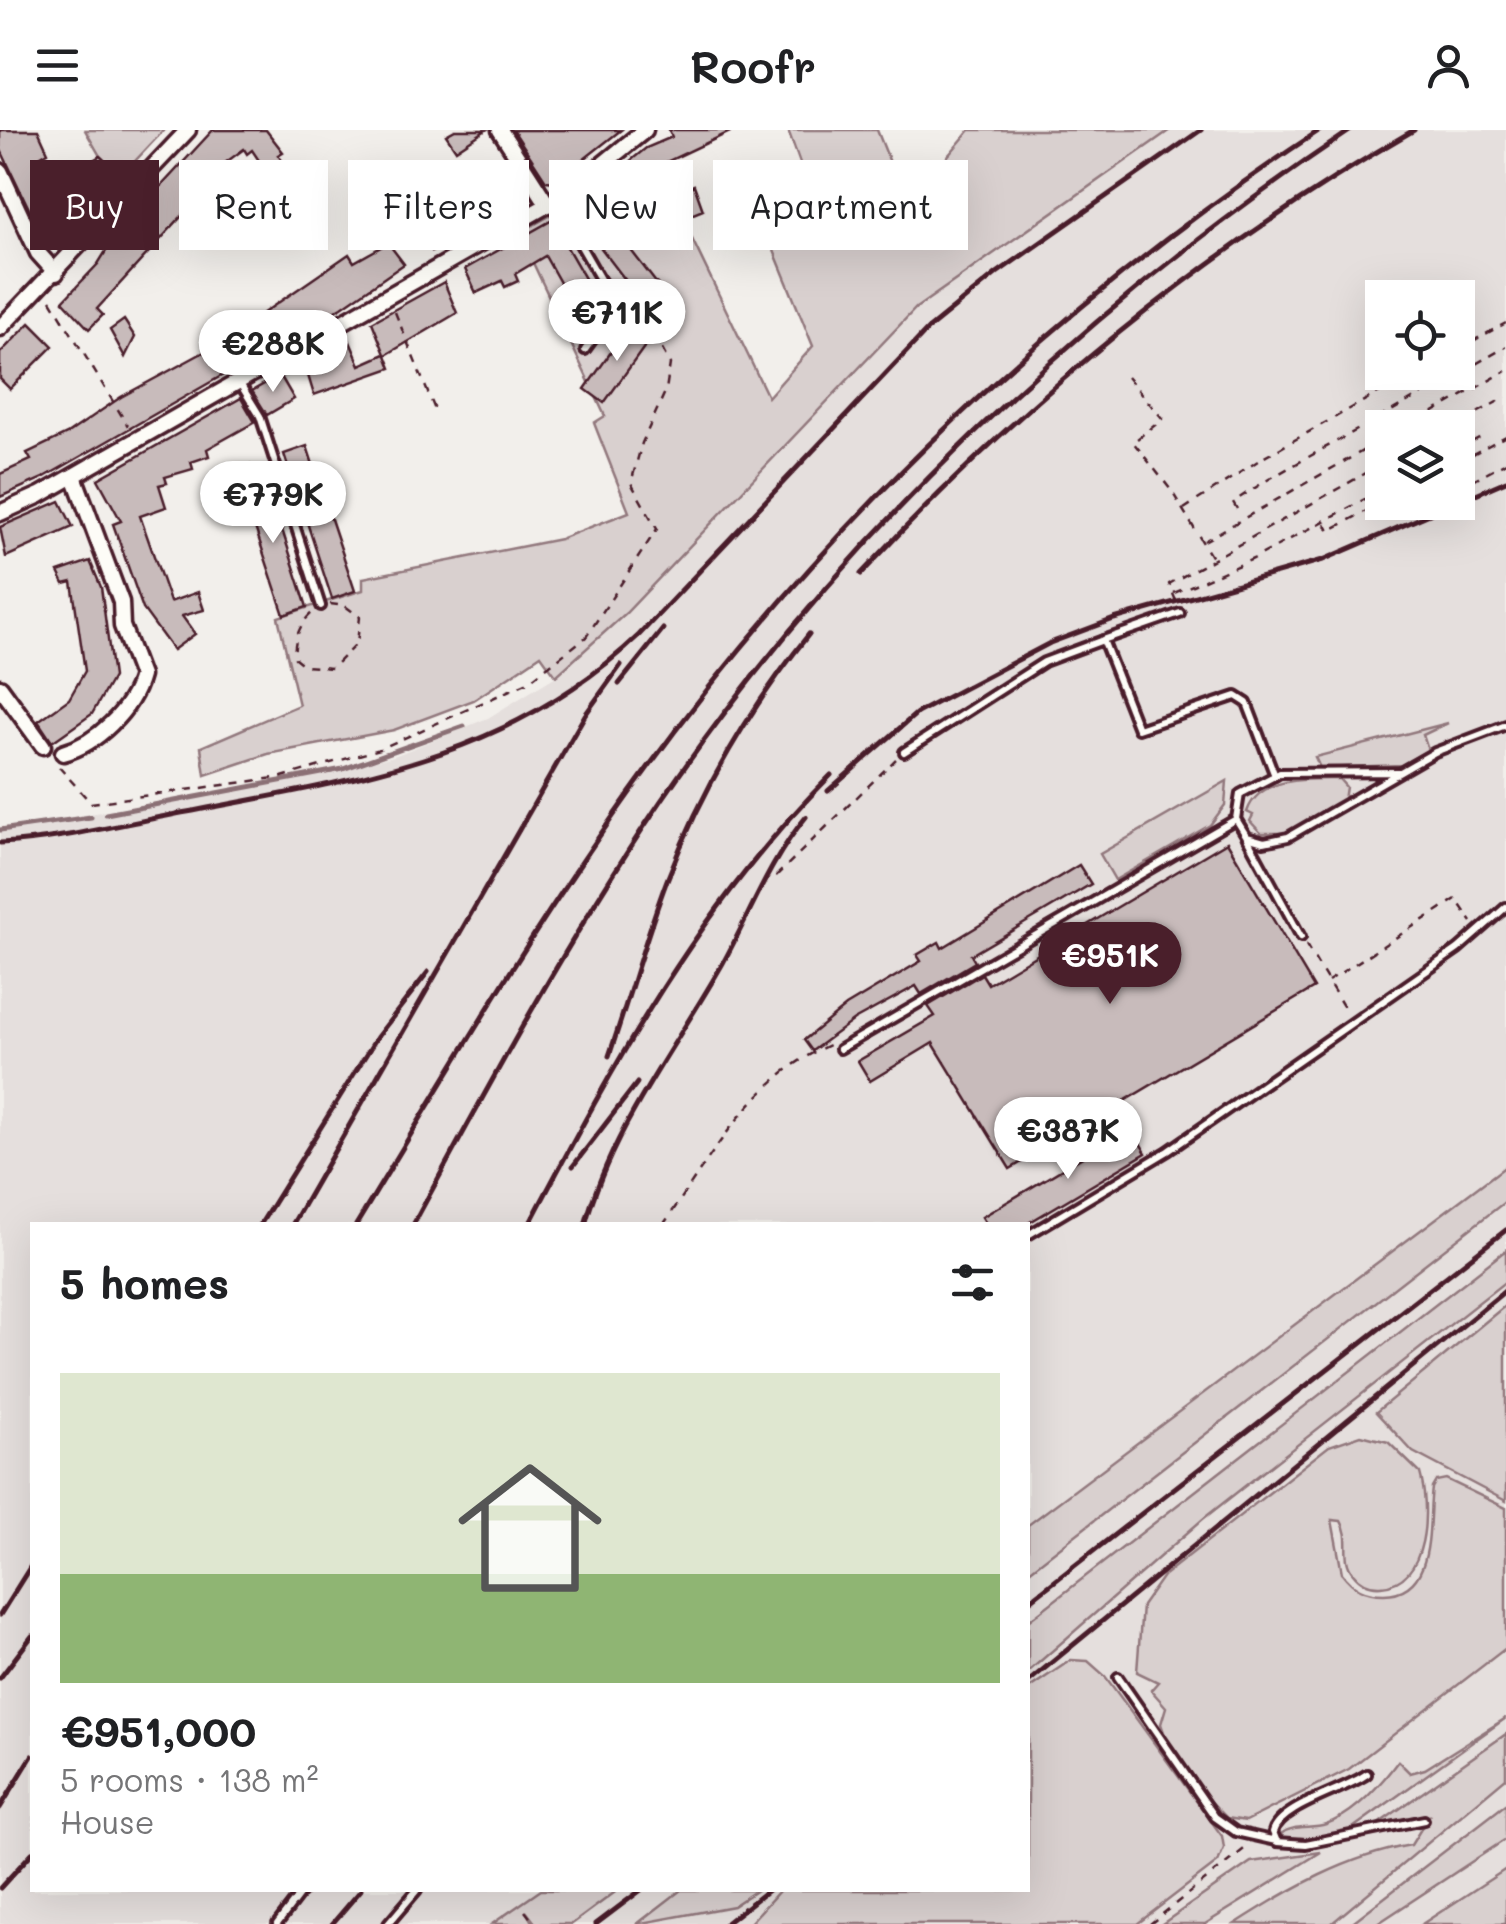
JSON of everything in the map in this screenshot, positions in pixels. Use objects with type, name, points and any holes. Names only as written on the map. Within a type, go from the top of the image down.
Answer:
[{"type":"street","points":[[0,328],[188,130]]},
{"type":"street","points":[[500,130],[549,200]]},
{"type":"street","points":[[606,160],[645,130]]},
{"type":"street","points":[[0,171],[38,254],[56,273]]},
{"type":"street","points":[[0,513],[74,476],[549,204]]},
{"type":"street","points":[[62,753],[78,749],[99,734],[130,701],[141,676],[122,626],[121,602],[74,476]]},
{"type":"street","points":[[0,687],[43,746]]},
{"type":"lane","points":[[580,250],[616,307],[650,327]]},
{"type":"lane","points":[[585,350],[616,307]]},
{"type":"lane","points":[[239,382],[260,416],[321,606]]},
{"type":"lane","points":[[904,752],[1044,662],[1180,614]]},
{"type":"lane","points":[[1103,640],[1138,729],[1236,696],[1249,708],[1276,776]]},
{"type":"lane","points":[[1247,837],[1264,842],[1288,837],[1399,772],[1472,736],[1506,726]]},
{"type":"lane","points":[[1302,937],[1236,819],[1240,794],[1276,776],[1399,772]]},
{"type":"lane","points":[[840,1048],[1236,819]]},
{"type":"lane","points":[[1030,1234],[1168,1151],[1480,930],[1506,907]]},
{"type":"lane","points":[[1118,1678],[1215,1817],[1257,1839],[1306,1844],[1424,1820]]},
{"type":"lane","points":[[1277,1842],[1272,1832],[1282,1814],[1342,1791],[1367,1774]]},
{"type":"lane","points":[[277,1924],[301,1892]]},
{"type":"lane","points":[[388,1924],[415,1892]]},
{"type":"path","points":[[51,300],[131,431]]},
{"type":"path","points":[[393,306],[435,410]]},
{"type":"path","points":[[1475,340],[1506,323]]},
{"type":"path","points":[[43,746],[91,803],[282,778],[380,748],[528,682],[586,637],[610,606],[657,529],[631,483],[642,444],[666,390],[670,364],[650,327]]},
{"type":"path","points":[[1237,510],[1233,502],[1269,479],[1506,347]]},
{"type":"path","points":[[1437,410],[1506,372]]},
{"type":"path","points":[[1126,377],[1163,419],[1133,442],[1184,509],[1214,560]]},
{"type":"path","points":[[1184,509],[1261,458],[1383,390]]},
{"type":"path","points":[[1475,414],[1506,397]]},
{"type":"path","points":[[1475,440],[1483,436]]},
{"type":"path","points":[[1475,453],[1506,436]]},
{"type":"path","points":[[1203,542],[1365,450]]},
{"type":"path","points":[[1475,479],[1506,462]]},
{"type":"path","points":[[1180,614],[1169,584],[1365,474]]},
{"type":"path","points":[[1173,594],[1365,499]]},
{"type":"path","points":[[1324,522],[1329,531],[1365,512]]},
{"type":"path","points":[[321,606],[354,610],[362,624],[351,653],[332,668],[318,670],[295,658],[293,644],[297,631],[321,606]]},
{"type":"path","points":[[776,876],[904,752]]},
{"type":"path","points":[[1328,982],[1456,899],[1480,930]]},
{"type":"path","points":[[1302,937],[1352,1021]]},
{"type":"path","points":[[665,1222],[716,1145],[767,1087],[827,1045],[840,1048]]},
{"type":"path","points":[[1150,1924],[1257,1839]]},
{"type":"path","points":[[525,1911],[534,1924]]},
{"type":"shaded area","points":[[85,130],[164,130],[136,160],[104,160]]},
{"type":"shaded area","points":[[788,130],[877,130],[889,160],[799,160]]},
{"type":"shaded area","points":[[970,130],[1170,130],[916,308],[626,613],[556,676],[541,655],[474,700],[394,730],[268,754],[205,775],[201,747],[299,705],[278,617],[363,590],[363,578],[560,539],[629,512],[594,423],[605,416],[527,250],[529,227],[549,216],[549,250],[693,250],[693,241],[768,397],[813,346],[774,250],[968,250],[968,160],[947,157]]},
{"type":"shaded area","points":[[1170,130],[1506,130],[1506,1869],[1422,1924],[0,1924],[0,829],[287,781],[394,756],[488,718],[556,676],[626,613],[916,308]]},
{"type":"shaded area","points":[[1448,723],[1423,735],[1428,750],[1401,765],[1320,768],[1315,757]]},
{"type":"shaded area","points":[[1339,779],[1346,787],[1344,800],[1286,833],[1261,833],[1250,821],[1253,815],[1247,812],[1253,800],[1273,786],[1299,780]]},
{"type":"shaded area","points":[[1227,781],[1225,805],[1210,825],[1115,880],[1100,854]]},
{"type":"shaded area","points":[[1506,1166],[1506,1201],[1030,1570],[1030,1523]]},
{"type":"shaded area","points":[[1506,1250],[1506,1281],[1203,1519],[1030,1670],[1030,1619]]},
{"type":"shaded area","points":[[1506,1305],[1506,1501],[1413,1452],[1376,1412]]},
{"type":"shaded area","points":[[1361,1435],[1388,1442],[1420,1473],[1425,1523],[1417,1558],[1409,1572],[1397,1582],[1373,1586],[1359,1579],[1349,1567],[1344,1528],[1341,1521],[1332,1520],[1342,1573],[1360,1589],[1377,1594],[1401,1591],[1413,1582],[1426,1555],[1432,1488],[1436,1481],[1446,1479],[1506,1508],[1506,1648],[1349,1769],[1246,1821],[1227,1818],[1197,1787],[1166,1738],[1161,1724],[1166,1707],[1151,1690],[1158,1682],[1137,1672],[1142,1606],[1163,1576],[1329,1446]]},
{"type":"shaded area","points":[[1071,1660],[1088,1661],[1105,1676],[1222,1836],[1224,1848],[1218,1862],[1137,1924],[749,1924],[778,1892],[1030,1892],[1030,1688]]},
{"type":"shaded area","points":[[1506,1718],[1350,1830],[1290,1842],[1283,1839],[1281,1834],[1286,1831],[1326,1824],[1347,1813],[1398,1761],[1410,1773],[1425,1769]]},
{"type":"shaded area","points":[[1506,1734],[1506,1778],[1331,1924],[1235,1924],[1319,1876],[1364,1857],[1411,1845],[1429,1816],[1378,1824]]},
{"type":"shaded area","points":[[1506,1804],[1506,1839],[1377,1924],[1350,1924]]},
{"type":"shaded area","points":[[1321,1852],[1205,1924],[1162,1924],[1251,1862]]},
{"type":"shaded area","points":[[1506,1869],[1506,1924],[1422,1924]]},
{"type":"shaded area","points":[[538,1892],[615,1892],[572,1924],[536,1924],[526,1911],[533,1924],[492,1924]]},
{"type":"shaded area","points":[[678,1892],[754,1892],[733,1906],[637,1924]]},
{"type":"building","points":[[0,130],[38,130],[48,152],[41,156],[43,160],[30,160],[30,211],[0,148]]},
{"type":"building","points":[[213,130],[266,130],[283,152],[278,155],[282,160],[259,160],[252,150],[247,154],[244,149],[229,160],[185,160]]},
{"type":"building","points":[[455,130],[486,130],[456,150],[446,135]]},
{"type":"building","points":[[513,130],[621,130],[583,160],[549,160],[549,181]]},
{"type":"building","points":[[669,130],[734,130],[670,160],[631,160],[646,148],[672,137]]},
{"type":"building","points":[[179,167],[179,219],[159,241],[159,188]]},
{"type":"building","points":[[693,185],[703,210],[693,214]]},
{"type":"building","points":[[549,222],[549,250],[568,250],[598,301],[577,313],[545,256],[515,274],[518,281],[505,287],[502,281],[476,293],[465,269],[499,250],[529,250],[529,233]]},
{"type":"building","points":[[107,250],[151,250],[97,309],[103,315],[89,329],[63,301]]},
{"type":"building","points":[[375,250],[393,250],[404,264],[342,307],[43,478],[0,497],[0,474],[31,460],[27,453],[67,434],[121,397],[217,345],[349,254],[354,262]]},
{"type":"building","points":[[602,250],[631,250],[667,297],[649,311]]},
{"type":"building","points":[[444,282],[457,313],[386,355],[391,368],[314,395],[304,362],[348,337],[360,365],[385,354],[372,322]]},
{"type":"building","points":[[124,320],[135,337],[125,357],[110,330]]},
{"type":"building","points":[[30,323],[53,346],[10,389],[0,379],[0,353]]},
{"type":"building","points":[[630,325],[650,339],[604,403],[585,389]]},
{"type":"building","points":[[280,375],[294,399],[267,415],[252,391]]},
{"type":"building","points":[[241,398],[255,422],[207,449],[209,456],[191,462],[193,469],[165,477],[167,483],[159,485],[166,507],[140,516],[170,602],[198,592],[204,610],[182,616],[195,634],[173,650],[143,609],[113,524],[121,521],[98,479]]},
{"type":"building","points":[[307,446],[318,480],[296,491],[284,454]]},
{"type":"building","points":[[250,465],[265,512],[275,508],[307,607],[284,615],[236,470]]},
{"type":"building","points":[[324,498],[355,591],[332,599],[302,507]]},
{"type":"building","points":[[60,501],[73,527],[6,557],[0,527]]},
{"type":"building","points":[[90,561],[101,587],[113,677],[92,714],[52,742],[38,721],[69,699],[85,671],[72,582],[64,584],[58,572]]},
{"type":"building","points":[[1227,842],[1314,988],[1010,1169],[933,1043],[870,1081],[858,1061],[935,1016],[928,1006],[982,974],[988,984]]},
{"type":"building","points":[[1079,865],[1091,884],[971,955],[975,962],[921,994],[916,986],[854,1020],[812,1051],[804,1040],[846,1006],[921,961],[917,955],[939,942],[942,948]]},
{"type":"building","points":[[1131,1128],[1146,1153],[1030,1222],[985,1222],[982,1217]]},
{"type":"waterway","points":[[106,814],[343,769],[464,726]]},
{"type":"waterway","points":[[0,830],[91,817]]},
{"type":"railway","points":[[0,843],[94,830],[370,774],[484,737],[538,710],[589,677],[639,635],[928,329],[997,273],[1201,130]]},
{"type":"railway","points":[[358,1222],[605,827],[715,680],[791,590],[953,421],[1040,342],[1130,267],[1320,130]]},
{"type":"railway","points":[[415,1222],[532,1010],[627,852],[732,703],[808,609],[889,519],[1063,351],[1252,199],[1351,130]]},
{"type":"railway","points":[[861,574],[987,448],[1121,331],[1263,225],[1414,130]]},
{"type":"railway","points":[[828,791],[917,713],[1050,643],[1114,619],[1323,560],[1506,481]]},
{"type":"railway","points":[[619,684],[663,629]]},
{"type":"railway","points":[[609,1056],[659,902],[695,815],[747,721],[809,634]]},
{"type":"railway","points":[[294,1222],[585,715],[621,665]]},
{"type":"railway","points":[[531,1222],[628,1045],[700,932],[783,826],[831,775]]},
{"type":"railway","points":[[586,1222],[627,1122],[723,963],[771,869],[806,817]]},
{"type":"railway","points":[[262,1222],[377,1037],[428,972]]},
{"type":"railway","points":[[573,1166],[637,1083]]},
{"type":"railway","points":[[1030,1600],[1506,1230]]},
{"type":"railway","points":[[1030,1680],[1506,1290]]},
{"type":"railway","points":[[0,1615],[30,1567]]},
{"type":"railway","points":[[0,1678],[30,1639]]},
{"type":"railway","points":[[0,1808],[30,1759]]},
{"type":"railway","points":[[0,1888],[30,1855]]},
{"type":"railway","points":[[332,1924],[359,1892]]},
{"type":"railway","points":[[596,1924],[638,1892]]},
{"type":"railway","points":[[725,1924],[765,1892]]}]
